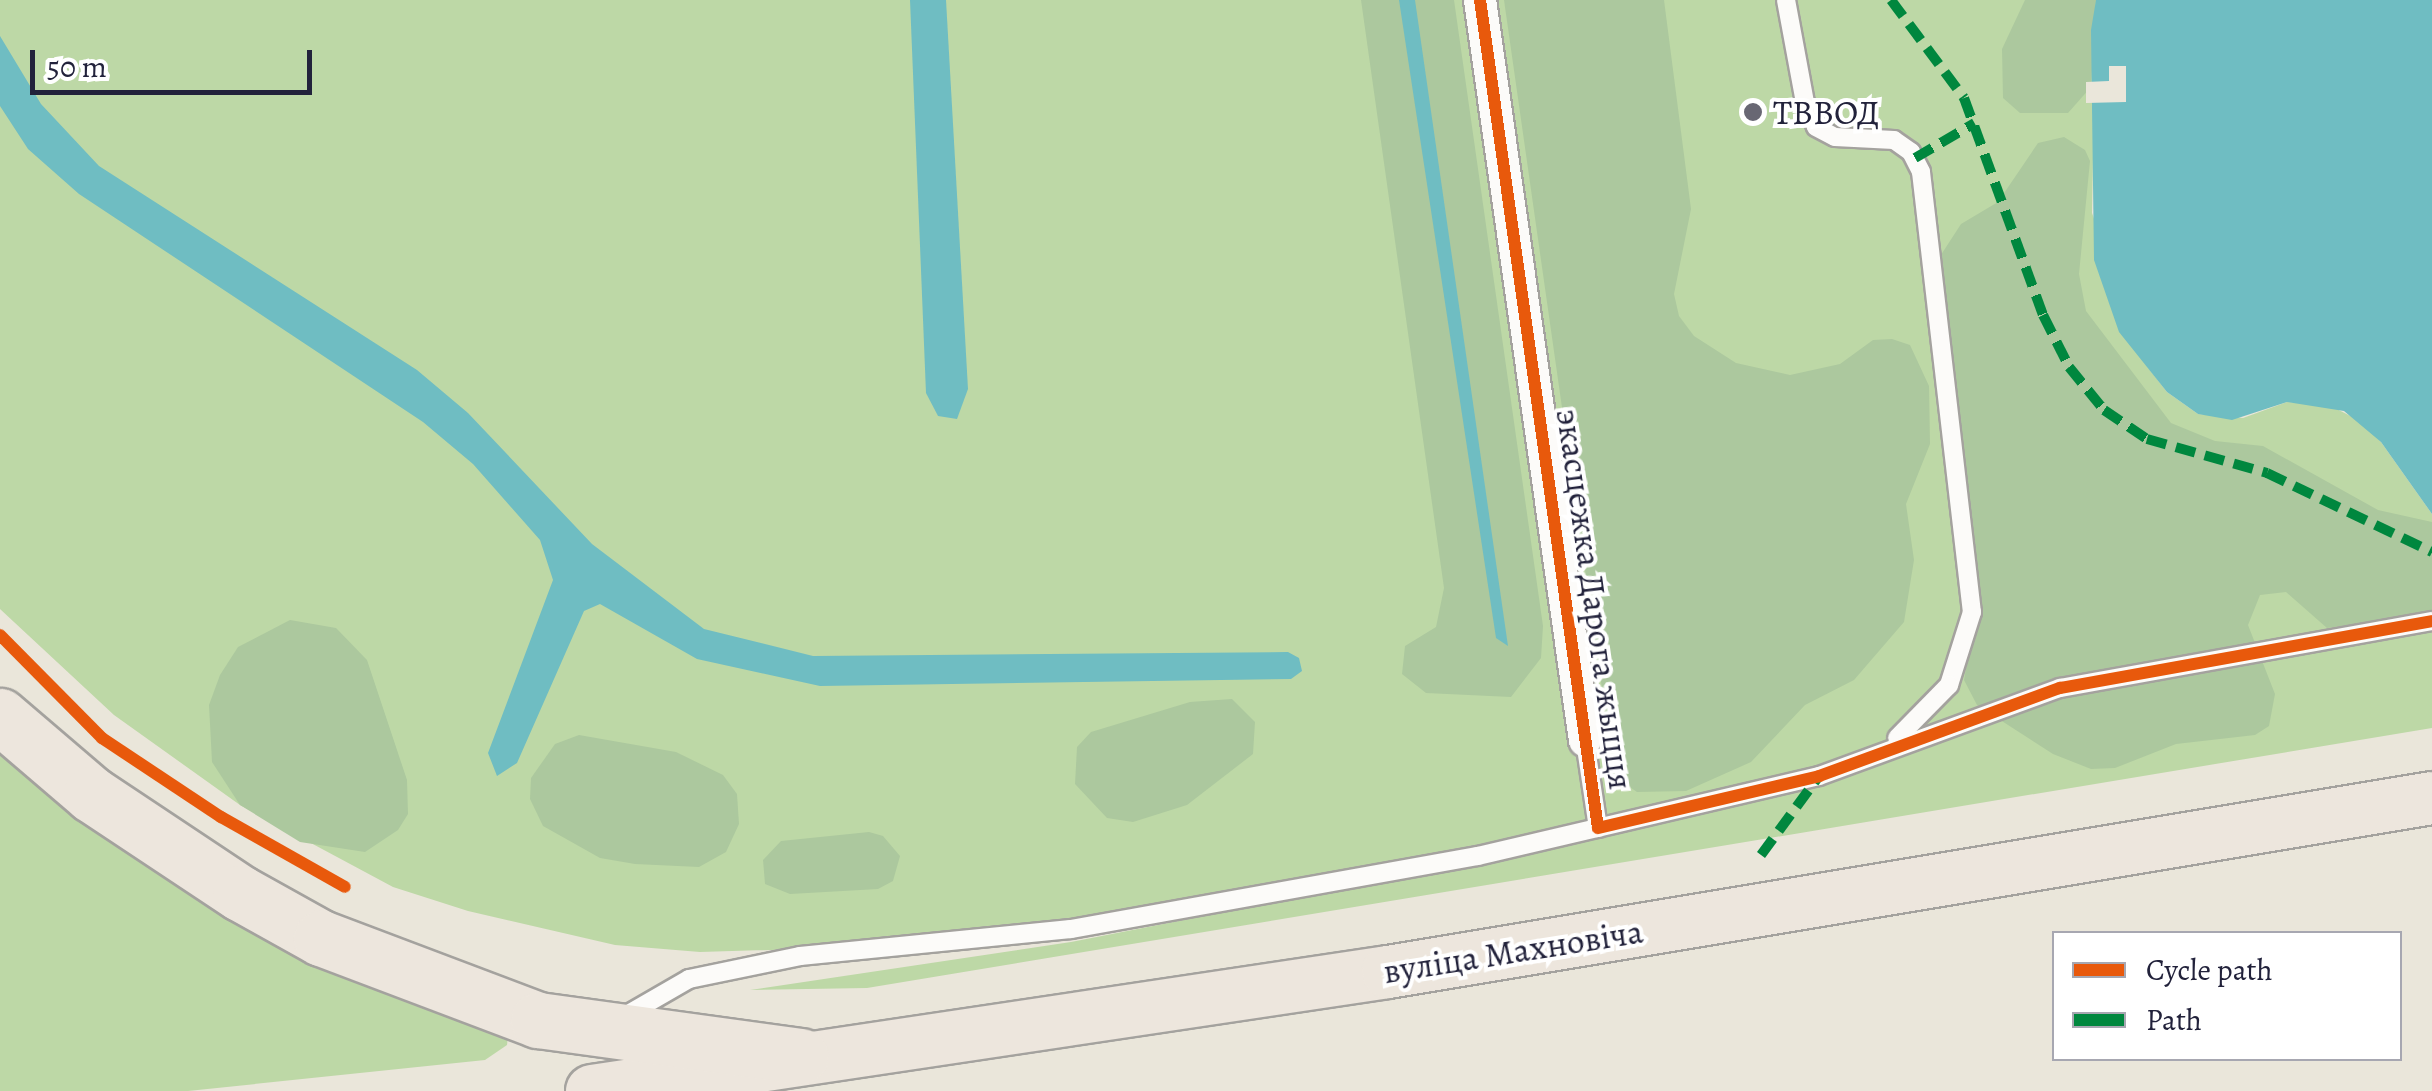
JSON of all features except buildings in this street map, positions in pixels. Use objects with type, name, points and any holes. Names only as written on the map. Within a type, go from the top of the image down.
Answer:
[{"type":"highway","points":[[0,716],[91,794],[240,893],[321,938],[538,1020],[801,1056]]},
{"type":"main road","name":"вуліца Махновіча","points":[[592,1091],[801,1056],[1388,972],[2432,798]]},
{"type":"street","name":"экасцежка Дарога жыцця","points":[[1480,0],[1585,741]]},
{"type":"lane","points":[[1786,0],[1811,120],[1835,137],[1880,138],[1906,146],[1922,172],[1972,612],[1949,686],[1886,749]]},
{"type":"lane","name":"экасцежка Дарога жыцця","points":[[1585,741],[1598,828],[1756,794],[2060,688],[2432,621]]},
{"type":"lane","points":[[606,1029],[690,979],[763,964],[1072,929],[1478,856],[1598,828]]},
{"type":"green space","points":[[0,0],[2096,0],[2092,213],[2146,365],[2167,392],[2198,414],[2243,418],[2287,402],[2327,404],[2364,423],[2381,442],[2432,514],[2432,728],[867,988],[750,990],[1071,942],[1491,860],[1490,844],[1073,919],[802,949],[700,952],[615,945],[468,911],[393,887],[240,805],[114,715],[0,609]]},
{"type":"green space","points":[[1361,0],[1454,0],[1543,626],[1541,658],[1511,697],[1426,693],[1402,674],[1405,646],[1436,627],[1444,588]]},
{"type":"green space","points":[[1504,0],[1664,0],[1691,209],[1674,294],[1679,316],[1694,336],[1736,363],[1790,375],[1840,364],[1873,340],[1892,339],[1910,345],[1929,386],[1930,444],[1906,504],[1914,560],[1904,622],[1854,680],[1805,705],[1751,762],[1686,791],[1637,792],[1621,781],[1612,759]]},
{"type":"green space","points":[[2025,0],[2096,0],[2091,87],[2068,113],[2020,113],[2003,98],[2002,49]]},
{"type":"green space","points":[[2064,137],[2085,150],[2090,161],[2079,274],[2086,311],[2171,423],[2215,441],[2263,446],[2378,510],[2432,522],[2432,613],[2327,628],[2286,592],[2260,595],[2248,625],[2275,694],[2269,726],[2255,735],[2176,744],[2115,768],[2091,769],[2053,754],[1977,705],[1964,680],[1980,588],[1939,258],[1961,224],[1998,202],[2038,143]]},
{"type":"green space","points":[[290,620],[336,628],[367,660],[407,780],[408,814],[398,830],[365,852],[300,842],[240,805],[212,762],[209,705],[220,675],[238,647]]},
{"type":"green space","points":[[1232,699],[1255,722],[1253,754],[1187,805],[1133,822],[1107,818],[1075,784],[1077,747],[1091,732],[1190,702]]},
{"type":"green space","points":[[579,735],[676,752],[723,775],[737,794],[739,824],[726,852],[699,867],[635,864],[600,858],[543,826],[530,799],[531,778],[555,744]]},
{"type":"green space","points":[[0,745],[508,1036],[507,1045],[485,1060],[188,1091],[0,1091]]},
{"type":"green space","points":[[869,832],[883,836],[900,856],[893,881],[878,889],[790,894],[765,884],[763,860],[781,841]]},
{"type":"water","points":[[910,0],[946,0],[968,389],[957,419],[938,416],[926,393]]},
{"type":"water","points":[[1399,0],[1415,0],[1508,646],[1496,638]]},
{"type":"water","points":[[2096,0],[2432,0],[2432,514],[2381,442],[2344,411],[2287,402],[2232,420],[2198,414],[2167,392],[2119,332],[2094,260],[2091,30]]},
{"type":"water","points":[[0,36],[41,104],[99,166],[417,370],[468,413],[592,544],[704,629],[813,656],[1288,652],[1299,658],[1302,671],[1291,679],[820,686],[697,659],[600,604],[584,611],[517,763],[497,776],[488,753],[553,580],[540,540],[473,464],[423,422],[79,194],[28,149],[0,106]]},
{"type":"pier","points":[[2109,66],[2126,66],[2126,102],[2086,103],[2086,82],[2109,81]]},
{"type":"marked path","points":[[1891,0],[1964,98],[2043,315],[2069,367],[2104,410],[2147,439],[2267,473],[2432,552]]},
{"type":"marked path","points":[[1915,158],[1975,123]]},
{"type":"marked path","points":[[1761,855],[1819,776]]},
{"type":"cycle path","points":[[1480,0],[1598,828],[1819,776],[2060,688],[2432,621]]},
{"type":"cycle path","points":[[0,635],[102,738],[221,817],[345,887]]},
{"type":"place","name":"ТВВОД","points":[[1753,112]]}]
